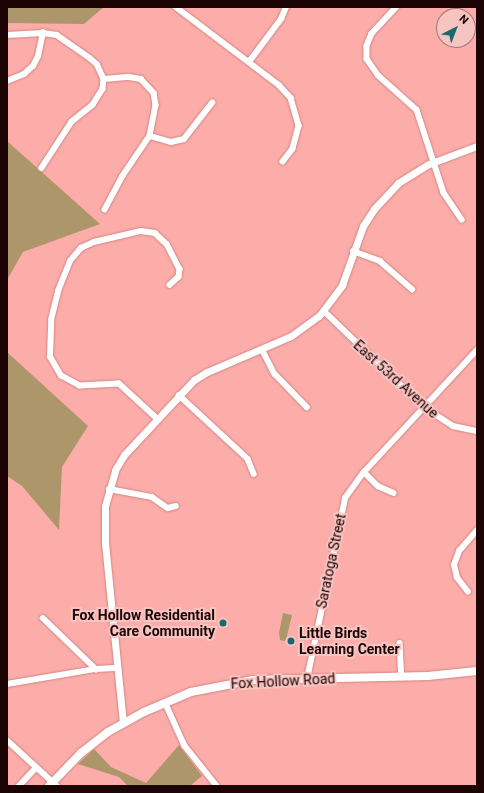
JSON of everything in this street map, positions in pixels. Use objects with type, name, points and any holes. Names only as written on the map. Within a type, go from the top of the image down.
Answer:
[{"type":"main road","name":"Fox Hollow Road","points":[[53,785],[81,753],[123,723],[165,702],[228,684],[477,671]]},
{"type":"street","points":[[176,7],[279,85],[291,98],[297,112],[299,126],[293,149],[283,162]]},
{"type":"street","points":[[249,62],[281,19],[286,7]]},
{"type":"street","points":[[397,7],[372,34],[367,46],[367,59],[378,75],[417,110],[447,200],[462,220]]},
{"type":"street","points":[[7,82],[24,74],[33,66],[40,51],[43,33]]},
{"type":"street","points":[[7,35],[43,33],[66,40],[97,64],[104,79],[103,89],[93,105],[72,122],[42,168]]},
{"type":"street","points":[[104,79],[135,77],[150,87],[155,98],[156,111],[150,136],[123,176],[105,210]]},
{"type":"street","points":[[150,136],[171,142],[184,138],[212,103]]},
{"type":"street","points":[[123,723],[105,543],[105,506],[115,470],[124,455],[179,395],[207,372],[262,349],[308,325],[324,312],[342,285],[363,226],[387,193],[406,177],[434,162],[477,146]]},
{"type":"street","points":[[157,419],[119,384],[88,387],[73,385],[61,376],[53,364],[50,350],[51,320],[58,291],[70,261],[85,245],[141,231],[150,231],[167,244],[180,269],[179,277],[170,286]]},
{"type":"street","points":[[353,251],[380,261],[412,289]]},
{"type":"street","name":"East 53rd Avenue","points":[[324,312],[424,407],[453,426],[477,431]]},
{"type":"street","points":[[262,349],[275,374],[307,407]]},
{"type":"street","name":"Saratoga Street","points":[[307,679],[345,498],[364,472],[477,350]]},
{"type":"street","points":[[179,395],[248,459],[254,474]]},
{"type":"street","points":[[364,472],[378,486],[394,493]]},
{"type":"street","points":[[109,489],[152,497],[168,508],[176,506]]},
{"type":"street","points":[[468,592],[457,578],[454,565],[458,551],[477,530]]},
{"type":"street","points":[[43,618],[96,669]]},
{"type":"street","points":[[400,643],[402,676]]},
{"type":"street","points":[[7,684],[96,669],[118,668]]},
{"type":"street","points":[[165,702],[185,746],[217,786]]},
{"type":"street","points":[[7,740],[53,785]]},
{"type":"street","points":[[19,786],[36,768]]},
{"type":"shaded area","points":[[7,7],[104,7],[84,24],[7,23]]},
{"type":"shaded area","points":[[7,141],[100,224],[23,252],[7,280]]},
{"type":"shaded area","points":[[7,352],[88,426],[62,467],[59,530],[22,486],[7,476]]},
{"type":"shaded area","points":[[283,613],[292,615],[286,640],[284,641],[280,640],[279,633]]},
{"type":"shaded area","points":[[179,745],[202,776],[190,786],[128,786],[119,777],[78,764],[94,749],[111,767],[146,783]]},
{"type":"place","name":"Fox Hollow Residential Care Community","points":[[223,623]]},
{"type":"place","name":"Little Birds Learning Center","points":[[291,641]]}]
